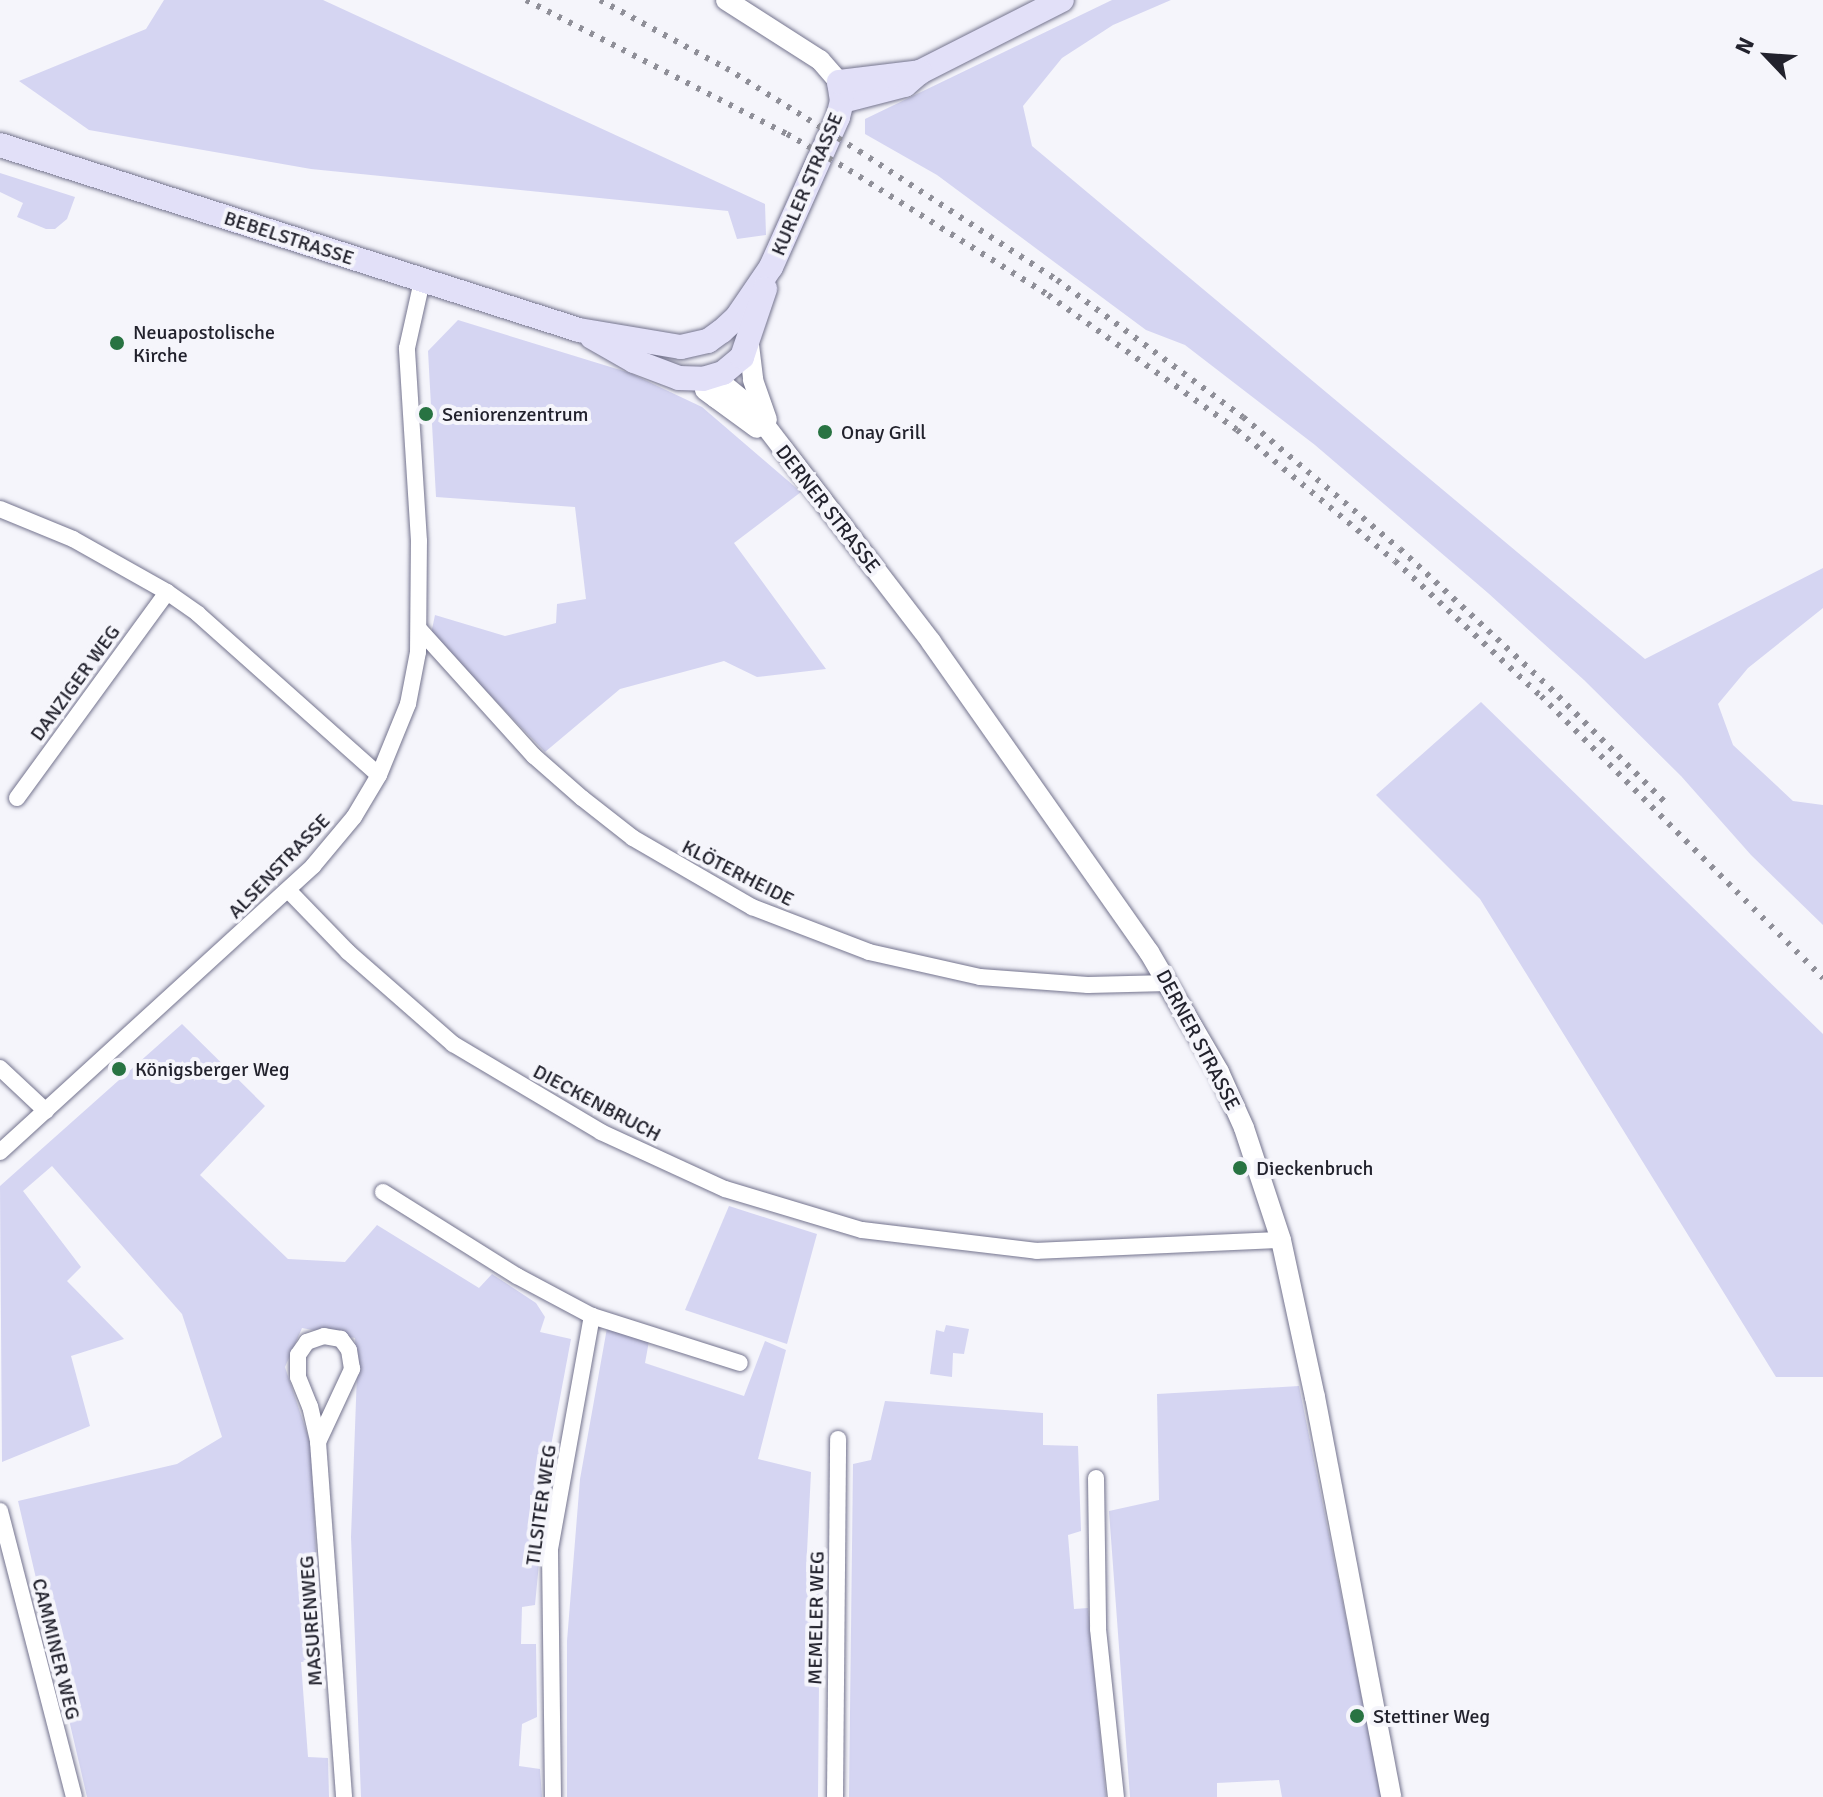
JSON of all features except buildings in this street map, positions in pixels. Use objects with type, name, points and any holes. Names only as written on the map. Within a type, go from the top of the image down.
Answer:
[{"type":"main road","name":"KURLER STRASSE","points":[[707,385],[734,366],[749,345],[771,267],[823,155],[840,91],[905,85],[920,72],[1062,0]]},
{"type":"main road","name":"BEBELSTRASSE","points":[[0,145],[579,330],[642,338],[666,345]]},
{"type":"main road","name":"KURLER STRASSE","points":[[666,345],[694,346],[708,341],[737,317],[771,267]]},
{"type":"main road","points":[[666,345],[707,385],[737,317]]},
{"type":"main road","name":"BEBELSTRASSE","points":[[579,330],[634,361],[707,385]]},
{"type":"street","points":[[726,0],[820,60],[840,91]]},
{"type":"street","name":"ALSENSTRASSE","points":[[0,1152],[288,890],[338,837],[379,775],[408,704],[420,630],[419,541],[407,348],[422,281]]},
{"type":"street","name":"DERNER STRASSE","points":[[749,345],[753,380],[773,439]]},
{"type":"street","name":"DERNER STRASSE","points":[[707,385],[751,407],[931,642],[1169,983],[1219,1072],[1244,1128],[1281,1240],[1315,1397],[1391,1797]]},
{"type":"street","points":[[0,509],[73,539],[167,592],[198,614],[379,775]]},
{"type":"street","name":"DANZIGER WEG","points":[[17,798],[167,592]]},
{"type":"street","name":"KLÖTERHEIDE","points":[[420,630],[534,756],[582,798],[633,838],[752,907],[869,952],[980,977],[1088,985],[1169,983]]},
{"type":"street","name":"DIECKENBRUCH","points":[[288,890],[348,952],[453,1044],[601,1132],[725,1189],[862,1230],[1037,1251],[1281,1240]]},
{"type":"street","points":[[0,1068],[46,1111]]},
{"type":"street","points":[[383,1192],[517,1276],[592,1316],[740,1363]]},
{"type":"street","name":"TILSITER WEG","points":[[553,1797],[550,1549],[592,1316]]},
{"type":"street","name":"MASURENWEG","points":[[318,1442],[352,1369],[349,1350],[341,1339],[324,1336],[307,1342],[298,1355],[298,1377],[310,1406],[318,1442],[344,1797]]},
{"type":"street","name":"MEMELER WEG","points":[[835,1797],[838,1439]]},
{"type":"street","points":[[1096,1478],[1098,1629],[1116,1797]]},
{"type":"street","name":"CAMMINER WEG","points":[[0,1511],[74,1797]]},
{"type":"shaded area","points":[[164,0],[323,0],[765,204],[766,235],[737,239],[728,211],[311,169],[89,130],[19,81],[146,29]]},
{"type":"shaded area","points":[[1112,0],[1171,0],[1113,25],[1062,58],[1023,106],[1032,146],[1645,659],[1823,568],[1823,608],[1748,668],[1718,704],[1733,745],[1793,801],[1823,805],[1823,925],[1751,855],[1681,776],[1584,680],[1315,445],[1185,345],[1146,330],[937,175],[865,134],[865,119]]},
{"type":"shaded area","points":[[0,173],[75,197],[67,219],[55,229],[46,229],[17,217],[23,203],[0,192]]},
{"type":"shaded area","points":[[458,320],[630,373],[702,407],[801,492],[734,543],[826,669],[757,677],[724,661],[620,689],[545,752],[431,634],[435,615],[505,636],[556,623],[557,604],[586,599],[575,507],[436,497],[428,351]]},
{"type":"shaded area","points":[[1481,702],[1823,1034],[1823,1377],[1776,1377],[1480,899],[1376,795]]},
{"type":"shaded area","points":[[182,1024],[265,1106],[200,1175],[288,1259],[345,1262],[377,1225],[479,1288],[492,1274],[536,1303],[545,1317],[540,1332],[571,1339],[542,1494],[530,1495],[530,1539],[541,1542],[535,1605],[522,1607],[521,1644],[536,1644],[537,1717],[522,1724],[519,1766],[540,1769],[542,1797],[361,1797],[351,1537],[357,1373],[355,1338],[302,1328],[285,1367],[311,1445],[321,1661],[301,1662],[308,1757],[328,1758],[329,1797],[87,1797],[18,1501],[177,1464],[222,1437],[182,1314],[52,1166],[23,1191],[81,1267],[67,1281],[124,1339],[71,1356],[90,1426],[2,1462],[0,1186]]},
{"type":"shaded area","points":[[729,1206],[817,1234],[787,1344],[685,1310]]},
{"type":"shaded area","points":[[946,1325],[969,1329],[964,1354],[953,1353],[952,1377],[930,1374],[936,1330],[944,1332]]},
{"type":"shaded area","points":[[607,1328],[649,1341],[645,1363],[744,1396],[765,1341],[786,1350],[758,1459],[811,1472],[806,1572],[820,1573],[818,1797],[567,1797],[567,1641],[580,1479]]},
{"type":"shaded area","points":[[1299,1386],[1382,1797],[1282,1797],[1279,1780],[1217,1783],[1217,1797],[1130,1797],[1109,1511],[1159,1500],[1157,1394]]},
{"type":"shaded area","points":[[885,1401],[1043,1413],[1043,1445],[1078,1446],[1081,1531],[1068,1535],[1074,1609],[1088,1608],[1106,1797],[849,1797],[853,1464],[871,1460]]},
{"type":"railway","points":[[526,0],[787,134],[849,170],[1048,295],[1237,430],[1395,561],[1541,696],[1823,978]]},
{"type":"railway","points":[[600,0],[726,68],[859,151],[1057,280],[1243,417],[1400,549],[1550,688],[1668,805]]},
{"type":"place","name":"Neuapostolische Kirche","points":[[117,343]]},
{"type":"place","name":"Seniorenzentrum","points":[[426,414]]},
{"type":"place","name":"Onay Grill","points":[[825,432]]},
{"type":"place","name":"Königsberger Weg","points":[[119,1069]]},
{"type":"place","name":"Dieckenbruch","points":[[1240,1168]]},
{"type":"place","name":"Stettiner Weg","points":[[1357,1716]]}]
